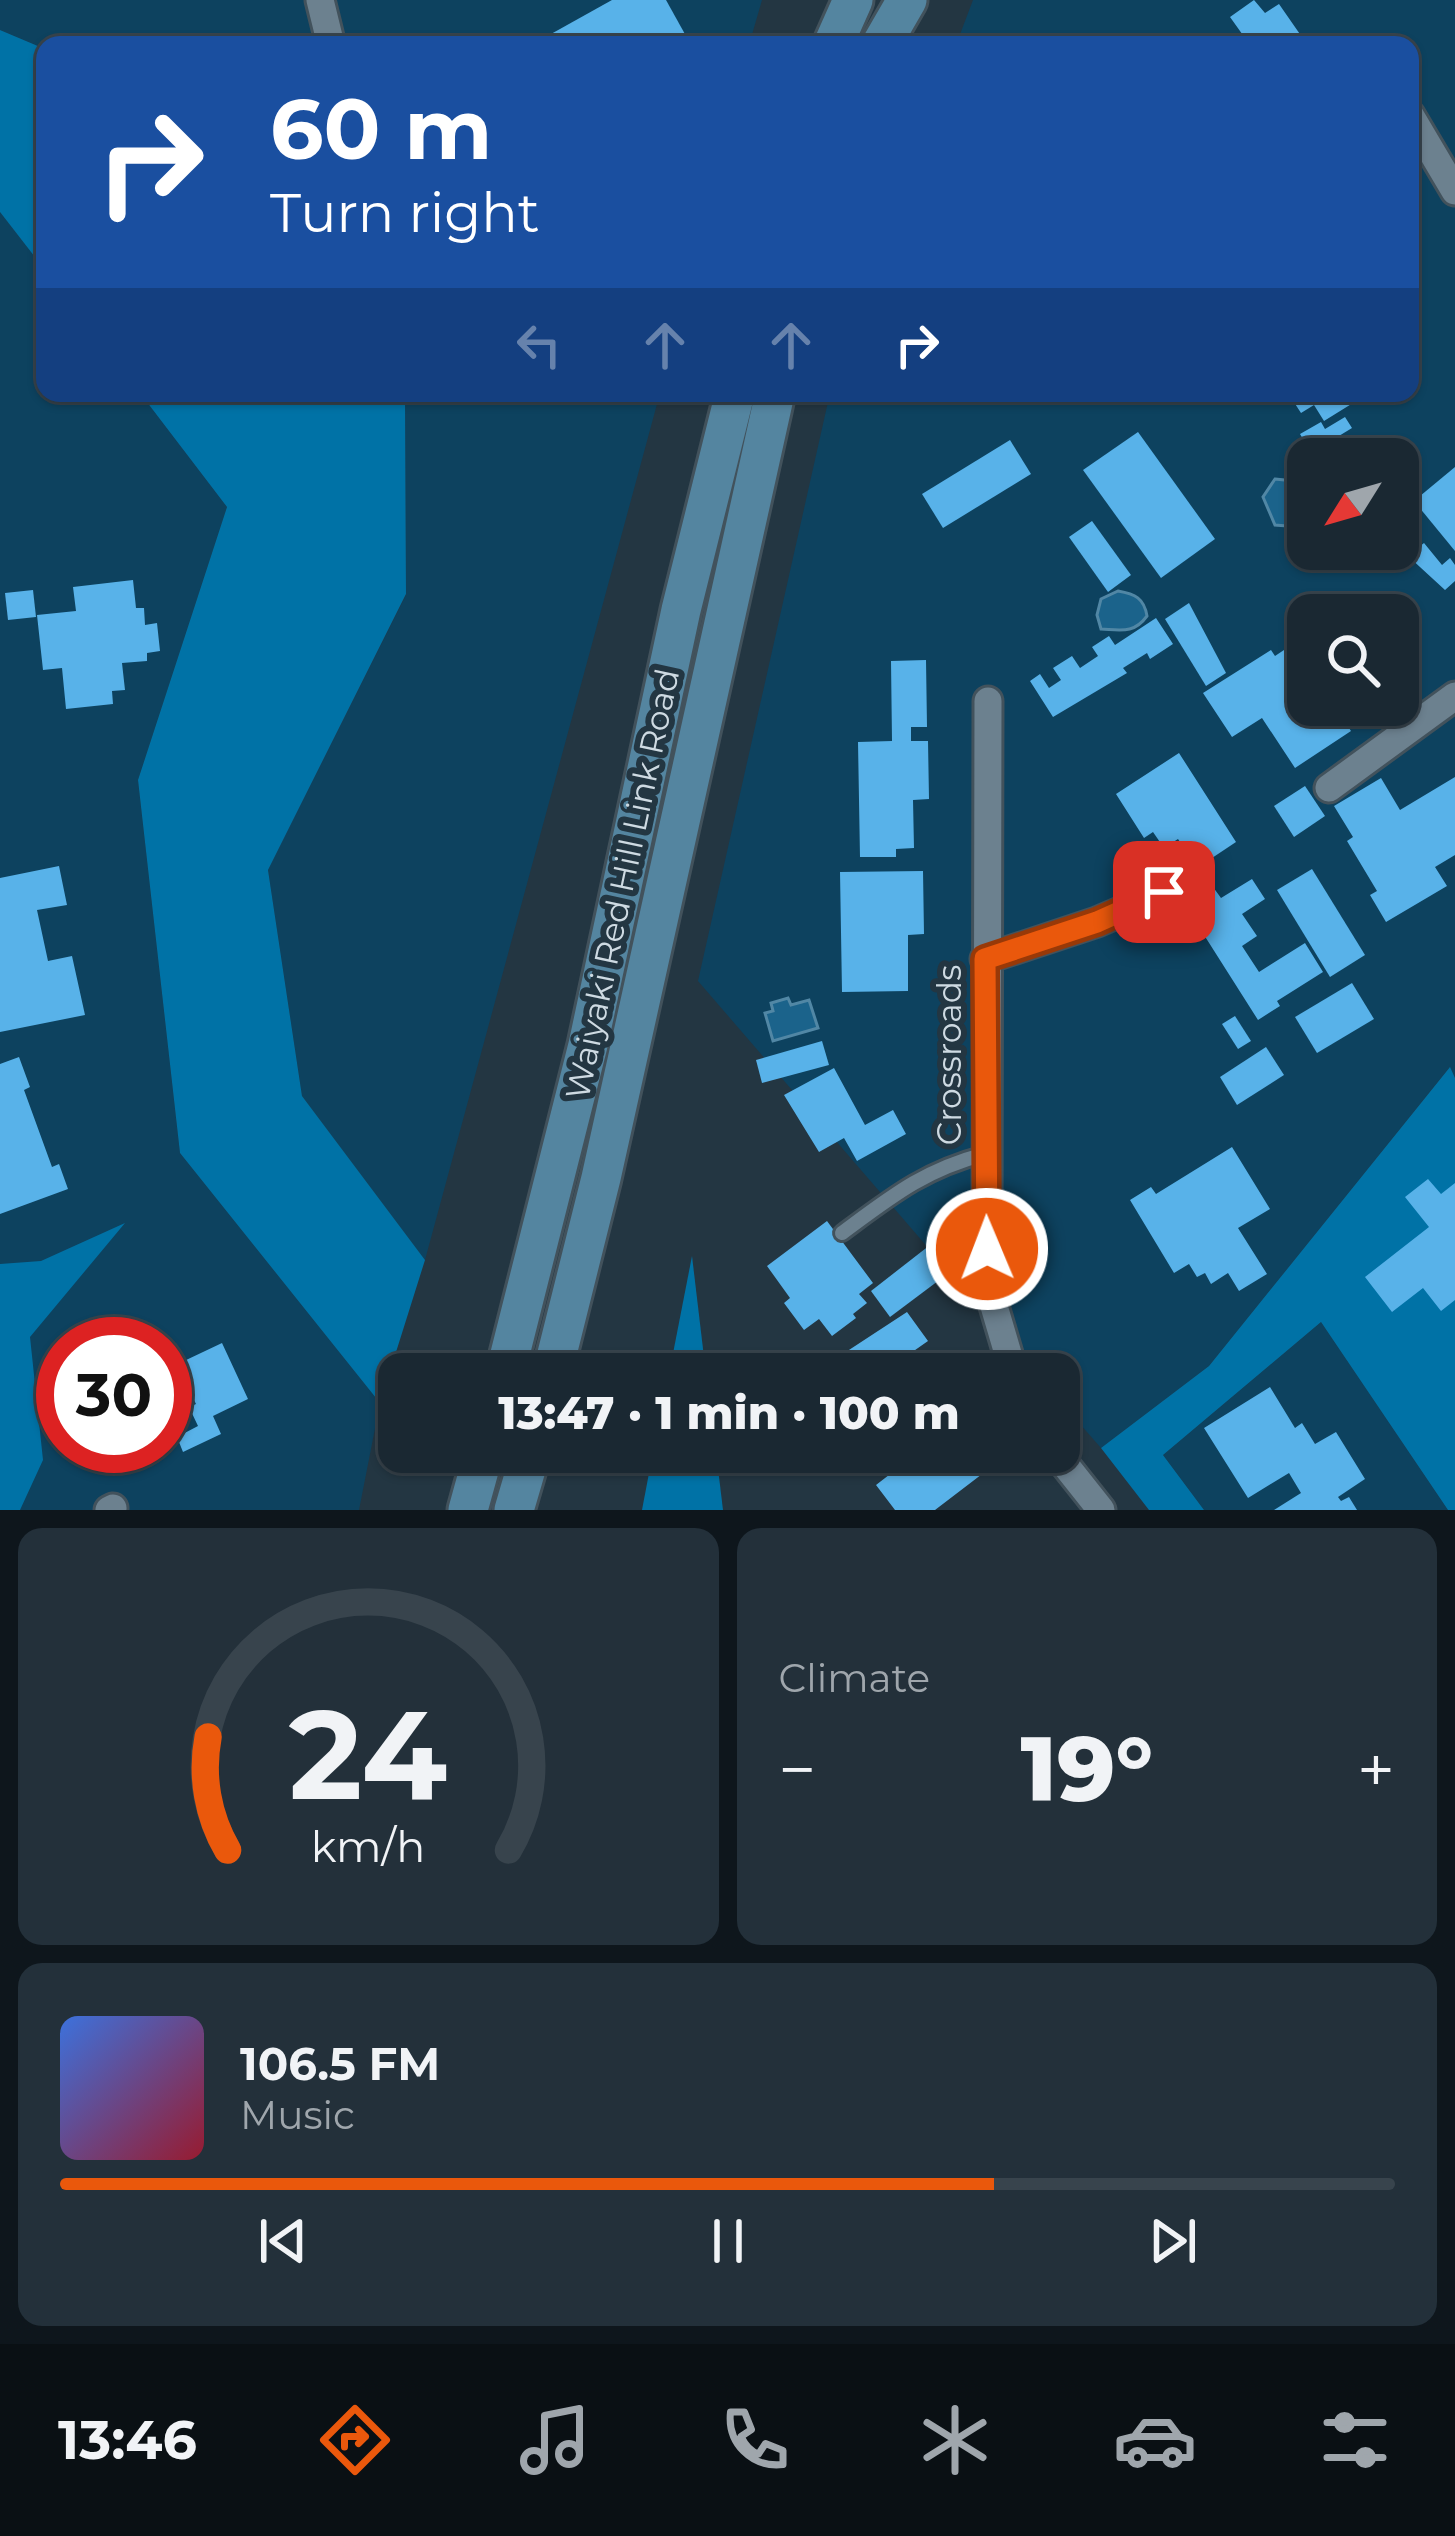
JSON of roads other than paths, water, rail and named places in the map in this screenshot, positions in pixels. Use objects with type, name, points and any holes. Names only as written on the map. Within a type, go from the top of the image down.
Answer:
[{"type":"main road","points":[[837,36],[853,0]]},
{"type":"main road","points":[[886,36],[907,0]]},
{"type":"main road","name":"Waiyaki Red Hill Link Road","points":[[510,1353],[588,1045],[681,610],[733,402]]},
{"type":"main road","name":"Waiyaki Red Hill Link Road","points":[[557,1353],[601,1178],[773,402]]},
{"type":"main road","points":[[468,1510],[478,1473]]},
{"type":"main road","points":[[514,1510],[525,1473]]},
{"type":"street","points":[[320,0],[329,36]]},
{"type":"street","points":[[1419,130],[1455,191]]},
{"type":"street","points":[[1329,788],[1455,696]]},
{"type":"street","name":"Crossroads","points":[[988,700],[985,1154],[991,1296],[1008,1353]]},
{"type":"street","points":[[985,959],[1097,922],[1164,892]]},
{"type":"street","points":[[1071,1473],[1101,1510]]},
{"type":"lane","points":[[842,1234],[915,1178],[985,1154]]}]
